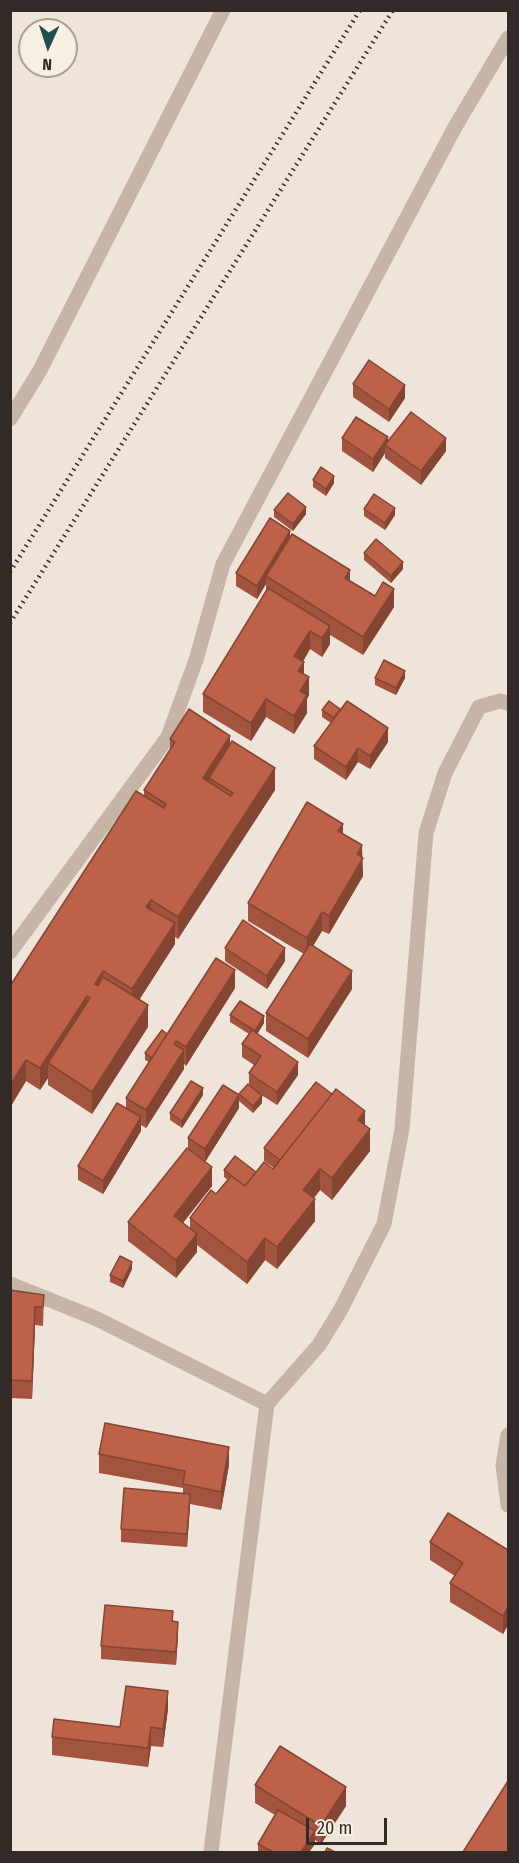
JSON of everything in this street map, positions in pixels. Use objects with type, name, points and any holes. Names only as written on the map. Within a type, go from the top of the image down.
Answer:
[{"type":"street","points":[[10,419],[39,372],[223,10]]},
{"type":"street","points":[[10,952],[168,737],[196,660],[223,564],[455,127],[508,38]]},
{"type":"street","points":[[211,1852],[267,1404],[319,1345],[341,1309],[384,1224],[402,1129],[426,833],[445,773],[479,707],[500,701],[508,703]]},
{"type":"street","points":[[10,1284],[95,1318],[267,1404]]},
{"type":"street","points":[[508,1435],[503,1465],[508,1505]]},
{"type":"building","points":[[369,360],[405,385],[389,409],[353,384]]},
{"type":"building","points":[[411,412],[446,438],[421,471],[385,445]]},
{"type":"building","points":[[356,417],[388,437],[373,459],[342,438]]},
{"type":"building","points":[[321,467],[334,476],[326,489],[313,480]]},
{"type":"building","points":[[288,493],[306,507],[293,524],[274,510]]},
{"type":"building","points":[[374,494],[395,508],[385,523],[364,509]]},
{"type":"building","points":[[270,518],[290,531],[257,586],[236,573]]},
{"type":"building","points":[[292,534],[350,570],[345,578],[375,596],[383,582],[394,589],[363,637],[266,576]]},
{"type":"building","points":[[376,539],[403,562],[391,576],[364,553]]},
{"type":"building","points":[[268,588],[330,626],[322,638],[310,631],[294,656],[304,662],[298,671],[309,677],[300,691],[307,695],[294,716],[266,699],[251,723],[203,694]]},
{"type":"building","points":[[384,660],[405,671],[396,688],[375,678]]},
{"type":"building","points":[[329,701],[340,709],[334,718],[322,710]]},
{"type":"building","points":[[347,701],[388,728],[370,756],[358,748],[346,767],[314,746]]},
{"type":"building","points":[[189,709],[230,736],[203,778],[231,796],[233,793],[209,778],[232,741],[275,768],[178,917],[151,900],[146,907],[175,923],[132,989],[103,971],[95,984],[98,986],[103,977],[148,1005],[92,1092],[48,1063],[90,998],[87,996],[40,1068],[26,1060],[11,1084],[10,986],[136,791],[164,808],[166,804],[144,790],[175,742],[170,739]]},
{"type":"building","points":[[307,802],[343,824],[338,831],[362,845],[357,854],[363,858],[329,916],[322,912],[307,938],[248,903]]},
{"type":"building","points":[[243,920],[285,948],[267,976],[225,948]]},
{"type":"building","points":[[310,944],[352,971],[308,1039],[266,1013]]},
{"type":"building","points":[[216,958],[235,970],[186,1047],[176,1041],[174,1044],[184,1050],[146,1110],[126,1098]]},
{"type":"building","points":[[240,1001],[264,1016],[255,1031],[230,1015]]},
{"type":"building","points":[[162,1030],[167,1034],[152,1058],[145,1053]]},
{"type":"building","points":[[252,1030],[298,1062],[277,1092],[249,1073],[261,1056],[242,1044]]},
{"type":"building","points":[[191,1081],[203,1088],[182,1121],[170,1113]]},
{"type":"building","points":[[316,1082],[332,1094],[280,1160],[264,1148]]},
{"type":"building","points":[[248,1084],[262,1096],[253,1106],[239,1094]]},
{"type":"building","points":[[223,1085],[239,1095],[205,1149],[188,1138]]},
{"type":"building","points":[[336,1089],[365,1111],[358,1120],[370,1129],[332,1178],[320,1169],[303,1190],[315,1199],[277,1247],[265,1238],[247,1262],[190,1218],[211,1190],[216,1194],[231,1176],[245,1186],[264,1162],[273,1169]]},
{"type":"building","points":[[117,1103],[141,1117],[103,1181],[78,1166]]},
{"type":"building","points":[[187,1148],[212,1167],[174,1216],[197,1234],[176,1260],[128,1222]]},
{"type":"building","points":[[235,1156],[256,1172],[245,1186],[224,1170]]},
{"type":"building","points":[[120,1256],[132,1262],[123,1281],[110,1275]]},
{"type":"building","points":[[10,1290],[44,1295],[43,1307],[35,1307],[32,1381],[10,1380]]},
{"type":"building","points":[[105,1423],[229,1447],[221,1492],[183,1484],[185,1471],[99,1454]]},
{"type":"building","points":[[124,1488],[190,1494],[187,1534],[121,1529]]},
{"type":"building","points":[[448,1513],[508,1550],[508,1607],[503,1616],[450,1583],[463,1563],[430,1542]]},
{"type":"building","points":[[105,1605],[173,1611],[172,1621],[178,1622],[176,1652],[101,1646]]},
{"type":"building","points":[[126,1686],[168,1691],[163,1729],[151,1727],[148,1748],[52,1737],[54,1719],[120,1727]]},
{"type":"building","points":[[280,1746],[346,1787],[321,1826],[255,1785]]},
{"type":"building","points":[[508,1781],[508,1852],[463,1852]]},
{"type":"building","points":[[278,1810],[315,1831],[301,1852],[273,1852],[258,1844]]},
{"type":"railway","points":[[10,572],[360,10]]},
{"type":"railway","points":[[10,623],[393,10]]}]
